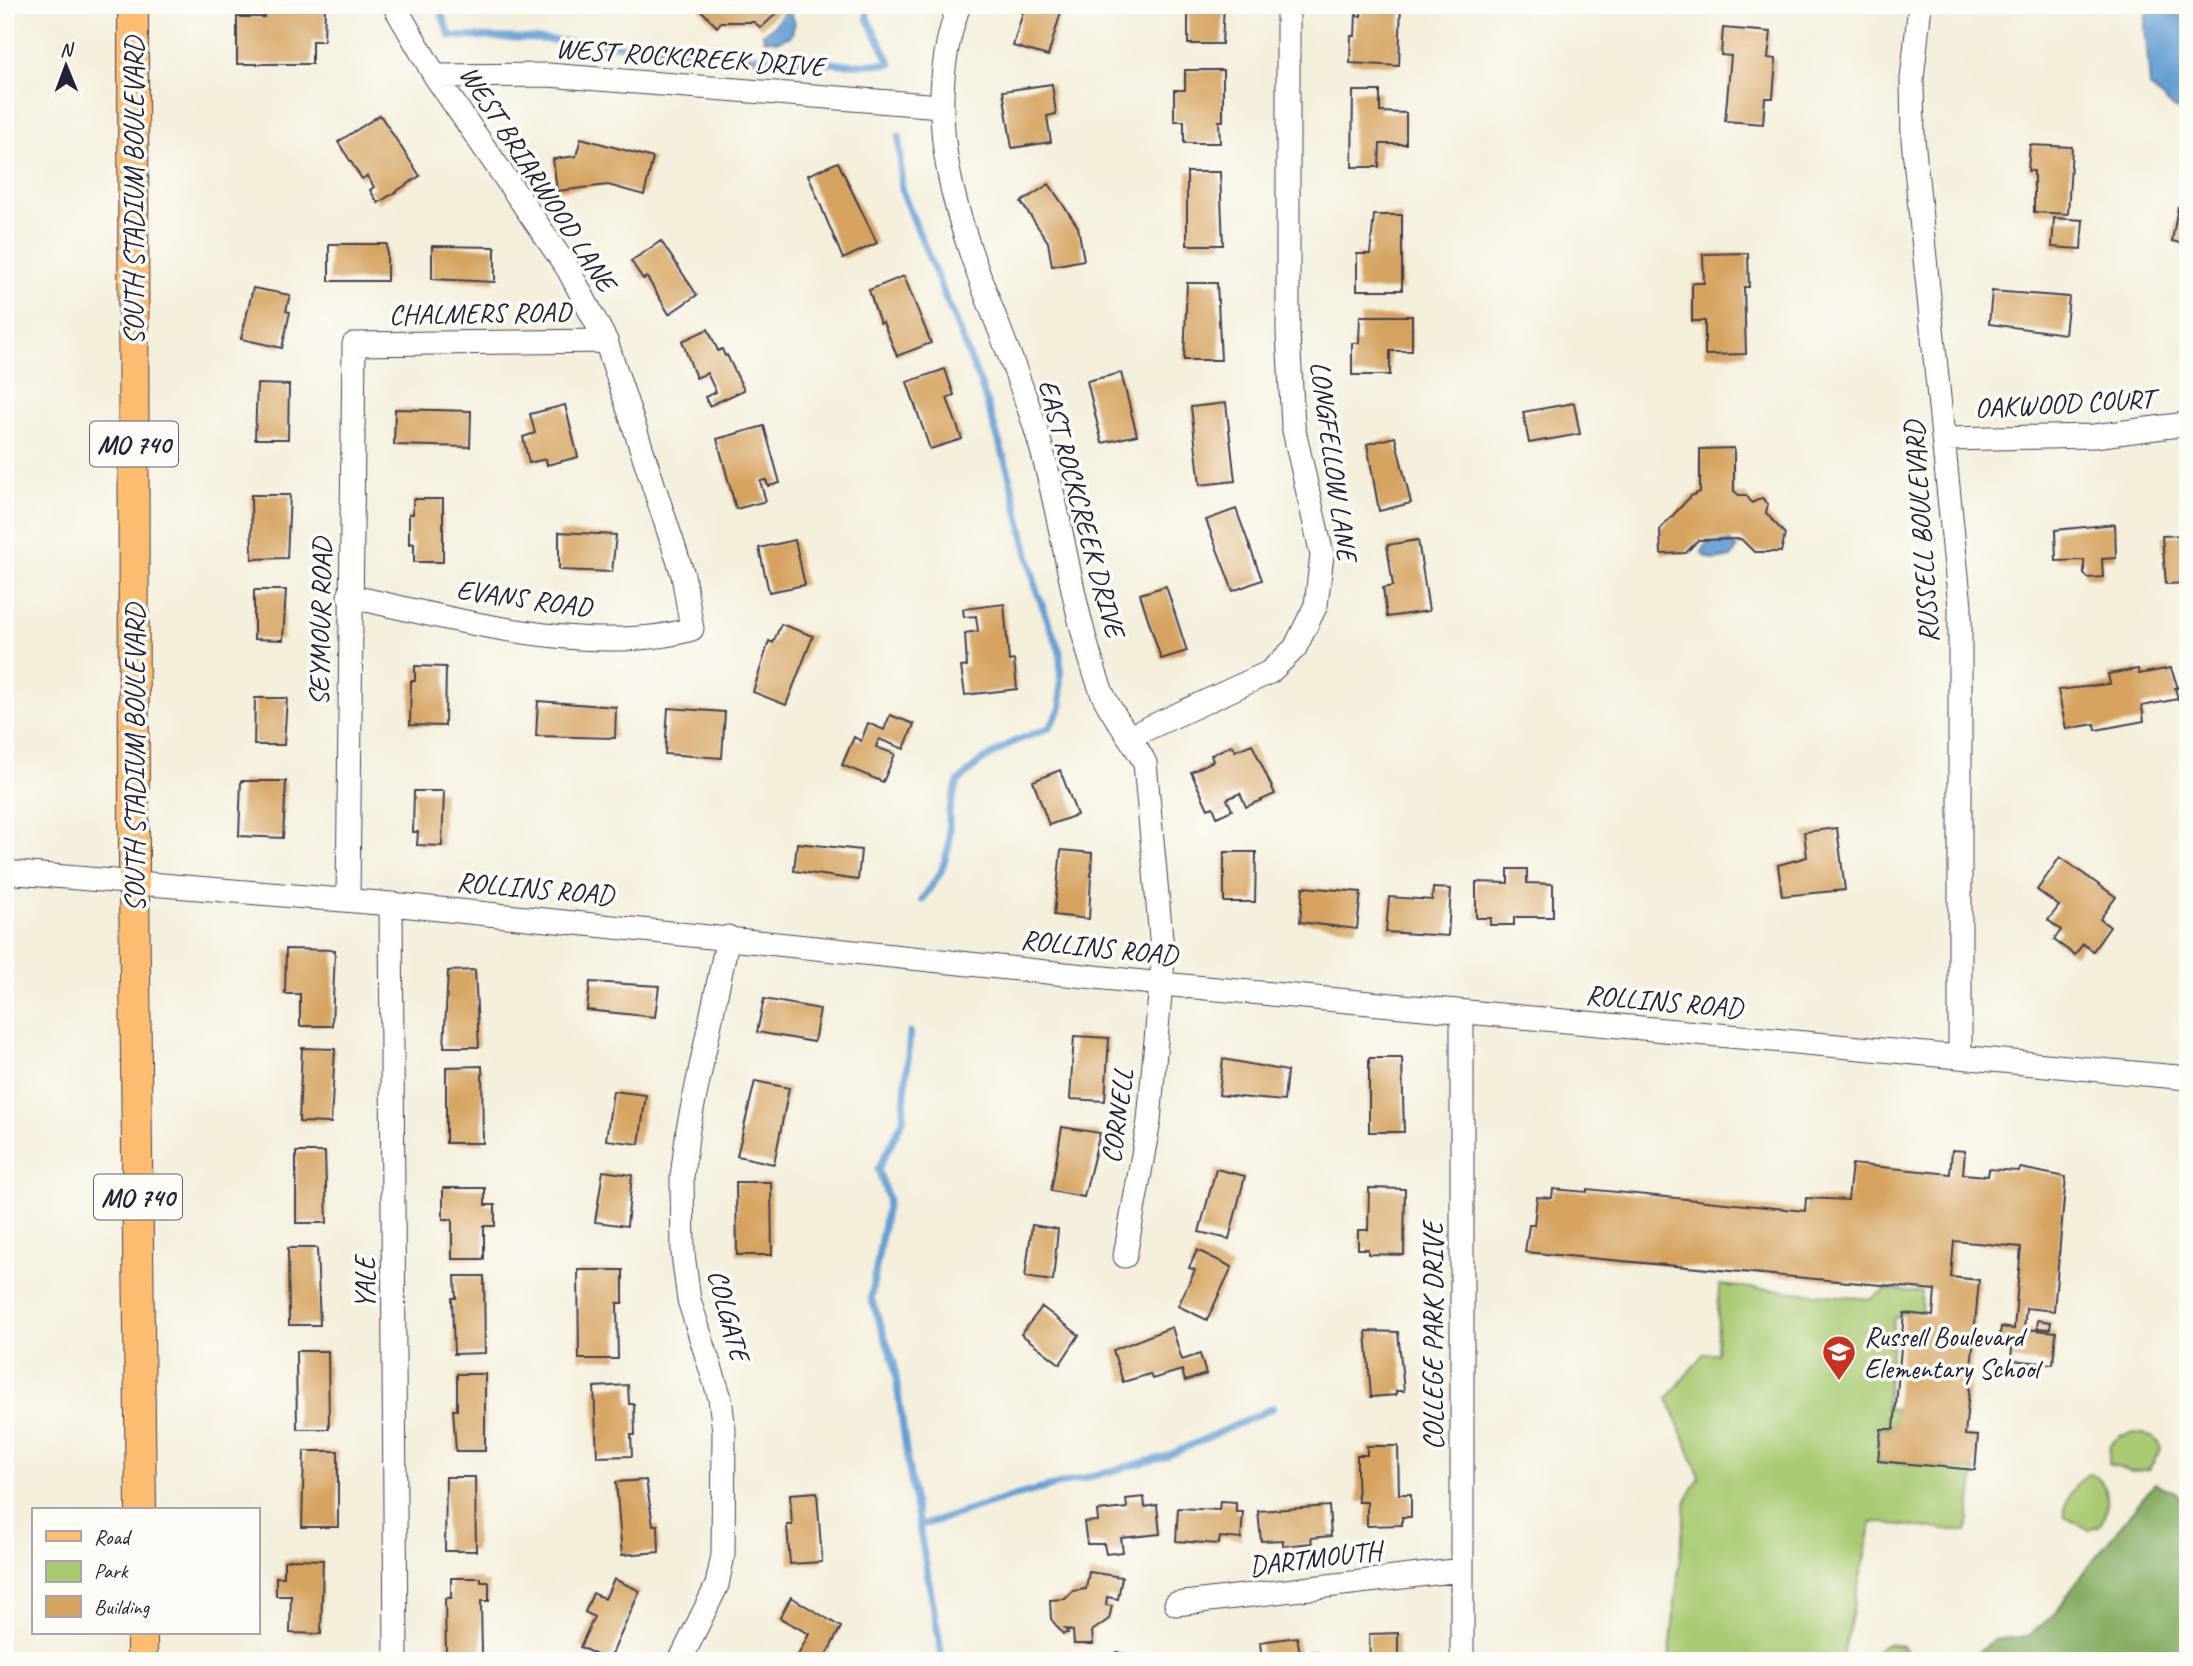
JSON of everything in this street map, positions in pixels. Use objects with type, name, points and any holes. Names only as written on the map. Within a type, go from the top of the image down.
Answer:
[{"type":"main road","name":"SOUTH STADIUM BOULEVARD","points":[[133,5],[134,883],[141,1508]]},
{"type":"main road","points":[[142,1634],[142,1661]]},
{"type":"street","name":"WEST BRIARWOOD LANE","points":[[394,5],[435,76],[568,269],[606,341],[683,575],[692,629]]},
{"type":"street","name":"EAST ROCKCREEK DRIVE","points":[[959,5],[943,61],[940,106],[947,163],[962,232],[1037,433],[1084,638],[1102,693],[1131,736],[1145,763],[1163,947],[1162,984]]},
{"type":"street","name":"LONGFELLOW LANE","points":[[1131,736],[1270,672],[1294,648],[1315,605],[1322,555],[1293,426],[1288,333],[1289,5]]},
{"type":"street","name":"RUSSELL BOULEVARD","points":[[1920,5],[1912,79],[1913,139],[1960,606],[1960,1057]]},
{"type":"street","name":"WEST ROCKCREEK DRIVE","points":[[435,76],[548,75],[940,106]]},
{"type":"street","name":"CHALMERS ROAD","points":[[354,344],[606,341]]},
{"type":"street","name":"SEYMOUR ROAD","points":[[348,900],[349,596],[354,344]]},
{"type":"street","name":"OAKWOOD COURT","points":[[1945,439],[2094,436],[2186,424]]},
{"type":"street","name":"EVANS ROAD","points":[[349,596],[502,629],[607,639],[658,639],[692,629]]},
{"type":"street","name":"ROLLINS ROAD","points":[[5,872],[391,904],[1162,984],[2188,1078]]},
{"type":"street","name":"YALE","points":[[391,904],[396,1661]]},
{"type":"street","name":"COLGATE","points":[[680,1661],[717,1586],[723,1555],[724,1431],[720,1398],[689,1300],[683,1254],[682,1177],[688,1129],[728,937]]},
{"type":"street","name":"CORNELL","points":[[1125,1256],[1149,1121],[1162,984]]},
{"type":"street","name":"COLLEGE PARK DRIVE","points":[[1462,1012],[1462,1661]]},
{"type":"street","name":"DARTMOUTH","points":[[1176,1604],[1461,1570]]},
{"type":"green space","points":[[1719,1285],[1871,1299],[1887,1289],[1922,1292],[1921,1312],[1907,1311],[1894,1319],[1886,1408],[1896,1409],[1894,1429],[1879,1427],[1878,1461],[1975,1470],[1967,1532],[1872,1522],[1842,1661],[1669,1661],[1686,1500],[1700,1477],[1668,1398],[1703,1354],[1717,1354]]},
{"type":"green space","points":[[2136,1433],[2154,1438],[2161,1449],[2149,1469],[2131,1472],[2108,1464],[2110,1445],[2120,1436]]},
{"type":"green space","points":[[2089,1474],[2102,1481],[2107,1504],[2099,1526],[2087,1529],[2065,1517],[2065,1511],[2071,1492]]},
{"type":"green space","points":[[2155,1483],[2175,1492],[2188,1511],[2188,1661],[1967,1661],[1993,1640],[2028,1636],[2055,1614],[2084,1571]]},
{"type":"green space","points":[[1887,1644],[1902,1646],[1915,1661],[1869,1661],[1873,1653]]},
{"type":"water","points":[[2148,5],[2188,5],[2188,113],[2173,108],[2150,86],[2145,26]]},
{"type":"water","points":[[790,11],[795,23],[791,36],[778,41],[764,39],[763,34],[774,26],[784,12]]},
{"type":"water","points":[[1730,542],[1737,548],[1732,557],[1714,560],[1703,555],[1702,550],[1706,544]]},
{"type":"building","points":[[265,5],[325,5],[324,41],[312,41],[312,64],[237,64],[237,17],[264,17]]},
{"type":"building","points":[[696,5],[776,5],[780,10],[761,28],[754,22],[721,22],[717,27]]},
{"type":"building","points":[[1025,5],[1063,5],[1048,56],[1013,46]]},
{"type":"building","points":[[1188,5],[1224,5],[1222,44],[1188,44]]},
{"type":"building","points":[[1362,5],[1401,5],[1399,66],[1350,63],[1351,36],[1355,36],[1356,15],[1361,16]]},
{"type":"building","points":[[1723,28],[1771,32],[1768,58],[1776,59],[1773,98],[1765,98],[1763,124],[1725,121],[1731,56],[1721,55]]},
{"type":"building","points":[[1185,70],[1223,70],[1220,143],[1184,143],[1184,121],[1174,121],[1174,90],[1185,90]]},
{"type":"building","points":[[1052,84],[1056,114],[1047,116],[1051,142],[1012,148],[1003,91]]},
{"type":"building","points":[[1353,91],[1380,91],[1380,112],[1406,113],[1406,144],[1380,144],[1379,167],[1352,167]]},
{"type":"building","points":[[380,115],[420,176],[378,203],[370,190],[374,187],[367,176],[362,179],[338,142]]},
{"type":"building","points":[[581,138],[653,158],[644,195],[608,185],[557,191],[553,159],[576,156]]},
{"type":"building","points":[[2030,145],[2072,147],[2068,214],[2034,212],[2034,171],[2028,171]]},
{"type":"building","points":[[838,162],[877,243],[843,259],[808,175]]},
{"type":"building","points":[[1187,172],[1220,172],[1223,245],[1187,245]]},
{"type":"building","points":[[1049,184],[1078,227],[1084,260],[1052,266],[1048,242],[1021,202]]},
{"type":"building","points":[[2178,207],[2188,209],[2188,245],[2172,241]]},
{"type":"building","points":[[1374,215],[1402,215],[1402,290],[1357,290],[1357,254],[1370,254]]},
{"type":"building","points":[[2054,218],[2083,220],[2081,249],[2052,247]]},
{"type":"building","points":[[661,241],[697,295],[669,314],[647,277],[643,279],[631,261]]},
{"type":"building","points":[[329,244],[387,244],[387,281],[329,281]]},
{"type":"building","points":[[432,246],[495,247],[495,282],[432,279]]},
{"type":"building","points":[[1748,253],[1749,287],[1744,287],[1746,354],[1705,355],[1705,321],[1692,321],[1692,283],[1704,283],[1703,254]]},
{"type":"building","points":[[904,276],[931,343],[897,356],[883,322],[880,323],[869,290]]},
{"type":"building","points":[[1187,283],[1217,283],[1221,360],[1184,360]]},
{"type":"building","points":[[253,288],[290,295],[286,311],[290,312],[282,348],[241,339]]},
{"type":"building","points":[[1992,291],[2069,297],[2065,334],[1989,324]]},
{"type":"building","points":[[1360,316],[1412,316],[1412,351],[1390,351],[1390,375],[1352,375],[1352,343],[1359,343]]},
{"type":"building","points":[[708,329],[718,351],[722,349],[725,356],[727,355],[744,390],[709,406],[705,397],[716,392],[707,373],[696,378],[682,341]]},
{"type":"building","points":[[945,369],[954,395],[947,398],[962,439],[930,449],[907,382]]},
{"type":"building","points":[[1121,373],[1137,435],[1102,443],[1087,381]]},
{"type":"building","points":[[257,384],[289,385],[288,439],[255,439]]},
{"type":"building","points":[[1226,403],[1235,481],[1200,485],[1191,407]]},
{"type":"building","points":[[1574,403],[1580,434],[1529,443],[1523,412]]},
{"type":"building","points":[[565,405],[578,457],[547,465],[546,459],[529,463],[523,437],[535,433],[530,414]]},
{"type":"building","points":[[395,409],[471,411],[470,447],[394,445]]},
{"type":"building","points":[[764,426],[780,483],[768,486],[766,480],[760,481],[766,501],[736,509],[717,439]]},
{"type":"building","points":[[1395,437],[1411,503],[1379,511],[1367,444]]},
{"type":"building","points":[[1734,448],[1734,491],[1739,495],[1746,495],[1752,503],[1762,498],[1768,504],[1766,513],[1785,534],[1781,552],[1754,552],[1741,539],[1698,540],[1686,553],[1661,554],[1660,529],[1691,496],[1700,492],[1700,449]]},
{"type":"building","points":[[251,495],[290,495],[287,558],[252,559]]},
{"type":"building","points":[[413,499],[443,499],[443,562],[414,562],[414,543],[409,544],[409,514],[413,514]]},
{"type":"building","points":[[1236,509],[1262,580],[1233,591],[1206,520]]},
{"type":"building","points":[[2115,524],[2116,558],[2102,559],[2103,577],[2088,578],[2084,574],[2084,560],[2056,561],[2055,530]]},
{"type":"building","points":[[559,532],[616,535],[612,572],[559,570]]},
{"type":"building","points":[[2188,535],[2188,583],[2166,584],[2162,536]]},
{"type":"building","points":[[795,540],[805,585],[769,592],[759,548]]},
{"type":"building","points":[[1418,540],[1429,611],[1387,617],[1383,588],[1393,586],[1387,545]]},
{"type":"building","points":[[1166,586],[1187,651],[1161,659],[1140,594]]},
{"type":"building","points":[[254,590],[286,590],[283,640],[254,639]]},
{"type":"building","points":[[1004,604],[1009,661],[1014,660],[1017,689],[965,695],[961,667],[967,666],[965,633],[978,631],[976,616],[964,617],[963,609]]},
{"type":"building","points":[[781,624],[813,636],[786,705],[753,692],[769,641],[773,643]]},
{"type":"building","points":[[415,666],[446,667],[445,726],[410,725],[411,681],[415,681]]},
{"type":"building","points":[[2171,668],[2178,688],[2175,688],[2178,699],[2142,706],[2144,721],[2096,730],[2095,724],[2066,729],[2058,690],[2110,684],[2108,674],[2138,669],[2139,674]]},
{"type":"building","points":[[255,698],[287,698],[284,745],[254,745]]},
{"type":"building","points":[[538,701],[616,707],[615,738],[536,736]]},
{"type":"building","points":[[668,708],[725,712],[722,758],[665,754]]},
{"type":"building","points":[[890,715],[914,724],[904,749],[879,739],[876,747],[895,754],[883,782],[842,765],[854,737],[861,741],[868,723],[884,730]]},
{"type":"building","points":[[1252,744],[1275,794],[1246,807],[1240,793],[1227,799],[1232,810],[1217,817],[1213,807],[1208,809],[1191,772],[1213,761],[1211,755],[1232,745],[1235,751]]},
{"type":"building","points":[[1060,770],[1077,815],[1049,825],[1033,781]]},
{"type":"building","points":[[241,781],[286,781],[283,838],[239,836]]},
{"type":"building","points":[[414,791],[444,791],[442,846],[417,845],[418,832],[413,832]]},
{"type":"building","points":[[1837,828],[1845,890],[1782,896],[1778,865],[1807,857],[1804,832]]},
{"type":"building","points":[[797,843],[861,850],[858,880],[794,871]]},
{"type":"building","points":[[1061,850],[1092,853],[1089,919],[1054,915]]},
{"type":"building","points":[[1224,852],[1256,852],[1255,902],[1224,902]]},
{"type":"building","points":[[2060,857],[2116,897],[2100,919],[2110,927],[2093,951],[2083,944],[2075,955],[2054,940],[2061,930],[2048,920],[2059,906],[2037,890]]},
{"type":"building","points":[[1508,869],[1527,869],[1527,883],[1553,884],[1553,917],[1514,917],[1514,925],[1490,925],[1491,918],[1476,918],[1476,882],[1508,883]]},
{"type":"building","points":[[1303,887],[1361,892],[1357,929],[1300,922]]},
{"type":"building","points":[[1433,888],[1451,889],[1448,936],[1386,932],[1389,897],[1432,900]]},
{"type":"building","points":[[286,949],[335,950],[332,1026],[300,1026],[300,994],[285,994]]},
{"type":"building","points":[[475,970],[479,1047],[444,1047],[448,971]]},
{"type":"building","points":[[590,982],[659,986],[655,1017],[587,1010]]},
{"type":"building","points":[[764,999],[820,1009],[814,1042],[757,1032]]},
{"type":"building","points":[[1074,1036],[1109,1038],[1105,1101],[1070,1099]]},
{"type":"building","points":[[302,1048],[335,1049],[331,1123],[299,1122]]},
{"type":"building","points":[[1369,1058],[1402,1058],[1404,1132],[1369,1132]]},
{"type":"building","points":[[1223,1059],[1287,1071],[1284,1101],[1219,1095]]},
{"type":"building","points":[[482,1066],[483,1143],[446,1143],[446,1067]]},
{"type":"building","points":[[755,1081],[789,1088],[774,1164],[737,1156]]},
{"type":"building","points":[[613,1091],[646,1095],[639,1144],[606,1140]]},
{"type":"building","points":[[1062,1127],[1100,1133],[1084,1197],[1051,1191]]},
{"type":"building","name":"Russell Boulevard Elementary School","points":[[1952,1150],[1965,1151],[1963,1174],[1988,1176],[1989,1169],[2019,1171],[2020,1168],[2066,1177],[2054,1311],[2026,1308],[2024,1329],[2056,1332],[2053,1364],[2011,1360],[2012,1348],[1998,1347],[2001,1327],[2014,1329],[2021,1247],[1954,1241],[1951,1277],[1979,1280],[1965,1435],[1978,1436],[1975,1470],[1878,1461],[1881,1429],[1894,1429],[1904,1313],[1933,1316],[1935,1290],[1525,1252],[1529,1225],[1534,1225],[1537,1197],[1552,1198],[1553,1189],[1587,1192],[1587,1189],[1805,1211],[1806,1198],[1848,1200],[1852,1164],[1950,1174]]},
{"type":"building","points":[[296,1152],[325,1152],[327,1223],[296,1223]]},
{"type":"building","points":[[1216,1169],[1245,1176],[1229,1239],[1199,1232]]},
{"type":"building","points":[[603,1171],[632,1175],[627,1226],[595,1222]]},
{"type":"building","points":[[736,1182],[771,1182],[772,1255],[737,1255]]},
{"type":"building","points":[[443,1188],[485,1188],[485,1205],[495,1205],[495,1226],[484,1226],[484,1259],[452,1259],[452,1219],[443,1219]]},
{"type":"building","points":[[1369,1188],[1405,1189],[1404,1255],[1368,1254],[1368,1249],[1358,1249],[1358,1230],[1368,1230]]},
{"type":"building","points":[[1032,1225],[1058,1229],[1053,1281],[1025,1277]]},
{"type":"building","points":[[288,1248],[317,1248],[320,1325],[289,1325]]},
{"type":"building","points":[[1197,1250],[1232,1267],[1207,1320],[1178,1306],[1195,1270],[1189,1268]]},
{"type":"building","points":[[578,1270],[623,1270],[623,1303],[617,1303],[618,1359],[579,1359]]},
{"type":"building","points":[[455,1276],[484,1276],[485,1353],[454,1354],[452,1298],[456,1298]]},
{"type":"building","points":[[1042,1307],[1079,1335],[1060,1364],[1021,1334]]},
{"type":"building","points":[[2038,1320],[2051,1322],[2050,1329],[2037,1328]]},
{"type":"building","points":[[1172,1327],[1182,1360],[1200,1354],[1206,1374],[1185,1381],[1182,1370],[1152,1379],[1150,1374],[1123,1382],[1113,1350]]},
{"type":"building","points":[[1366,1331],[1398,1332],[1404,1391],[1396,1391],[1396,1395],[1371,1397]]},
{"type":"building","points":[[296,1351],[328,1351],[329,1429],[297,1429]]},
{"type":"building","points":[[457,1374],[485,1374],[485,1451],[456,1451],[453,1410],[457,1410]]},
{"type":"building","points":[[628,1385],[629,1404],[634,1404],[635,1435],[631,1435],[632,1456],[597,1457],[594,1387]]},
{"type":"building","points":[[1367,1446],[1398,1446],[1399,1494],[1411,1494],[1411,1517],[1402,1517],[1402,1525],[1367,1526],[1367,1502],[1358,1502],[1357,1455],[1367,1455]]},
{"type":"building","points":[[304,1451],[338,1451],[338,1527],[302,1527]]},
{"type":"building","points":[[446,1477],[475,1477],[476,1551],[445,1551]]},
{"type":"building","points":[[646,1480],[653,1525],[658,1525],[659,1552],[622,1555],[616,1482]]},
{"type":"building","points":[[817,1492],[822,1562],[790,1564],[787,1525],[792,1525],[790,1494]]},
{"type":"building","points":[[1144,1497],[1145,1507],[1157,1505],[1160,1534],[1121,1538],[1123,1552],[1106,1554],[1104,1544],[1087,1544],[1084,1522],[1098,1521],[1097,1511],[1127,1508],[1126,1499]]},
{"type":"building","points":[[1220,1501],[1236,1502],[1236,1512],[1243,1512],[1241,1539],[1220,1537],[1219,1544],[1176,1541],[1178,1508],[1219,1510]]},
{"type":"building","points":[[1329,1506],[1331,1536],[1311,1538],[1312,1543],[1283,1546],[1283,1540],[1261,1541],[1258,1511]]},
{"type":"building","points":[[323,1560],[321,1634],[290,1633],[291,1596],[276,1596],[276,1577],[284,1577],[284,1561]]},
{"type":"building","points":[[1089,1572],[1122,1577],[1118,1599],[1107,1597],[1106,1605],[1112,1606],[1109,1619],[1092,1631],[1093,1644],[1074,1644],[1073,1631],[1065,1629],[1068,1633],[1063,1634],[1051,1619],[1050,1600],[1065,1599],[1073,1591],[1086,1589]]},
{"type":"building","points":[[451,1578],[481,1578],[481,1582],[489,1582],[489,1601],[481,1601],[482,1654],[446,1654],[445,1598],[451,1598]]},
{"type":"building","points":[[614,1579],[640,1591],[609,1661],[580,1647],[594,1617],[585,1612],[593,1593],[605,1599]]},
{"type":"building","points":[[791,1597],[841,1627],[823,1661],[795,1661],[809,1634],[780,1618]]},
{"type":"building","points":[[1398,1633],[1398,1658],[1402,1657],[1402,1661],[1370,1661],[1369,1634]]},
{"type":"building","points":[[1297,1637],[1300,1653],[1316,1651],[1317,1661],[1262,1661],[1260,1642]]},
{"type":"building","points":[[1117,1652],[1144,1660],[1144,1661],[1115,1661]]},
{"type":"waterway","points":[[438,5],[450,36],[539,39],[842,64],[891,64],[867,18],[868,5]]},
{"type":"waterway","points":[[899,136],[902,191],[981,385],[1008,470],[1037,592],[1060,652],[1061,708],[1049,728],[1013,742],[980,762],[958,782],[949,811],[949,846],[941,872],[922,900]]},
{"type":"waterway","points":[[910,1032],[903,1120],[878,1169],[888,1199],[871,1298],[894,1363],[908,1464],[943,1661]]},
{"type":"waterway","points":[[920,1526],[1014,1496],[1165,1457],[1273,1408]]},
{"type":"place","name":"Russell Boulevard Elementary School","points":[[1839,1382]]}]
